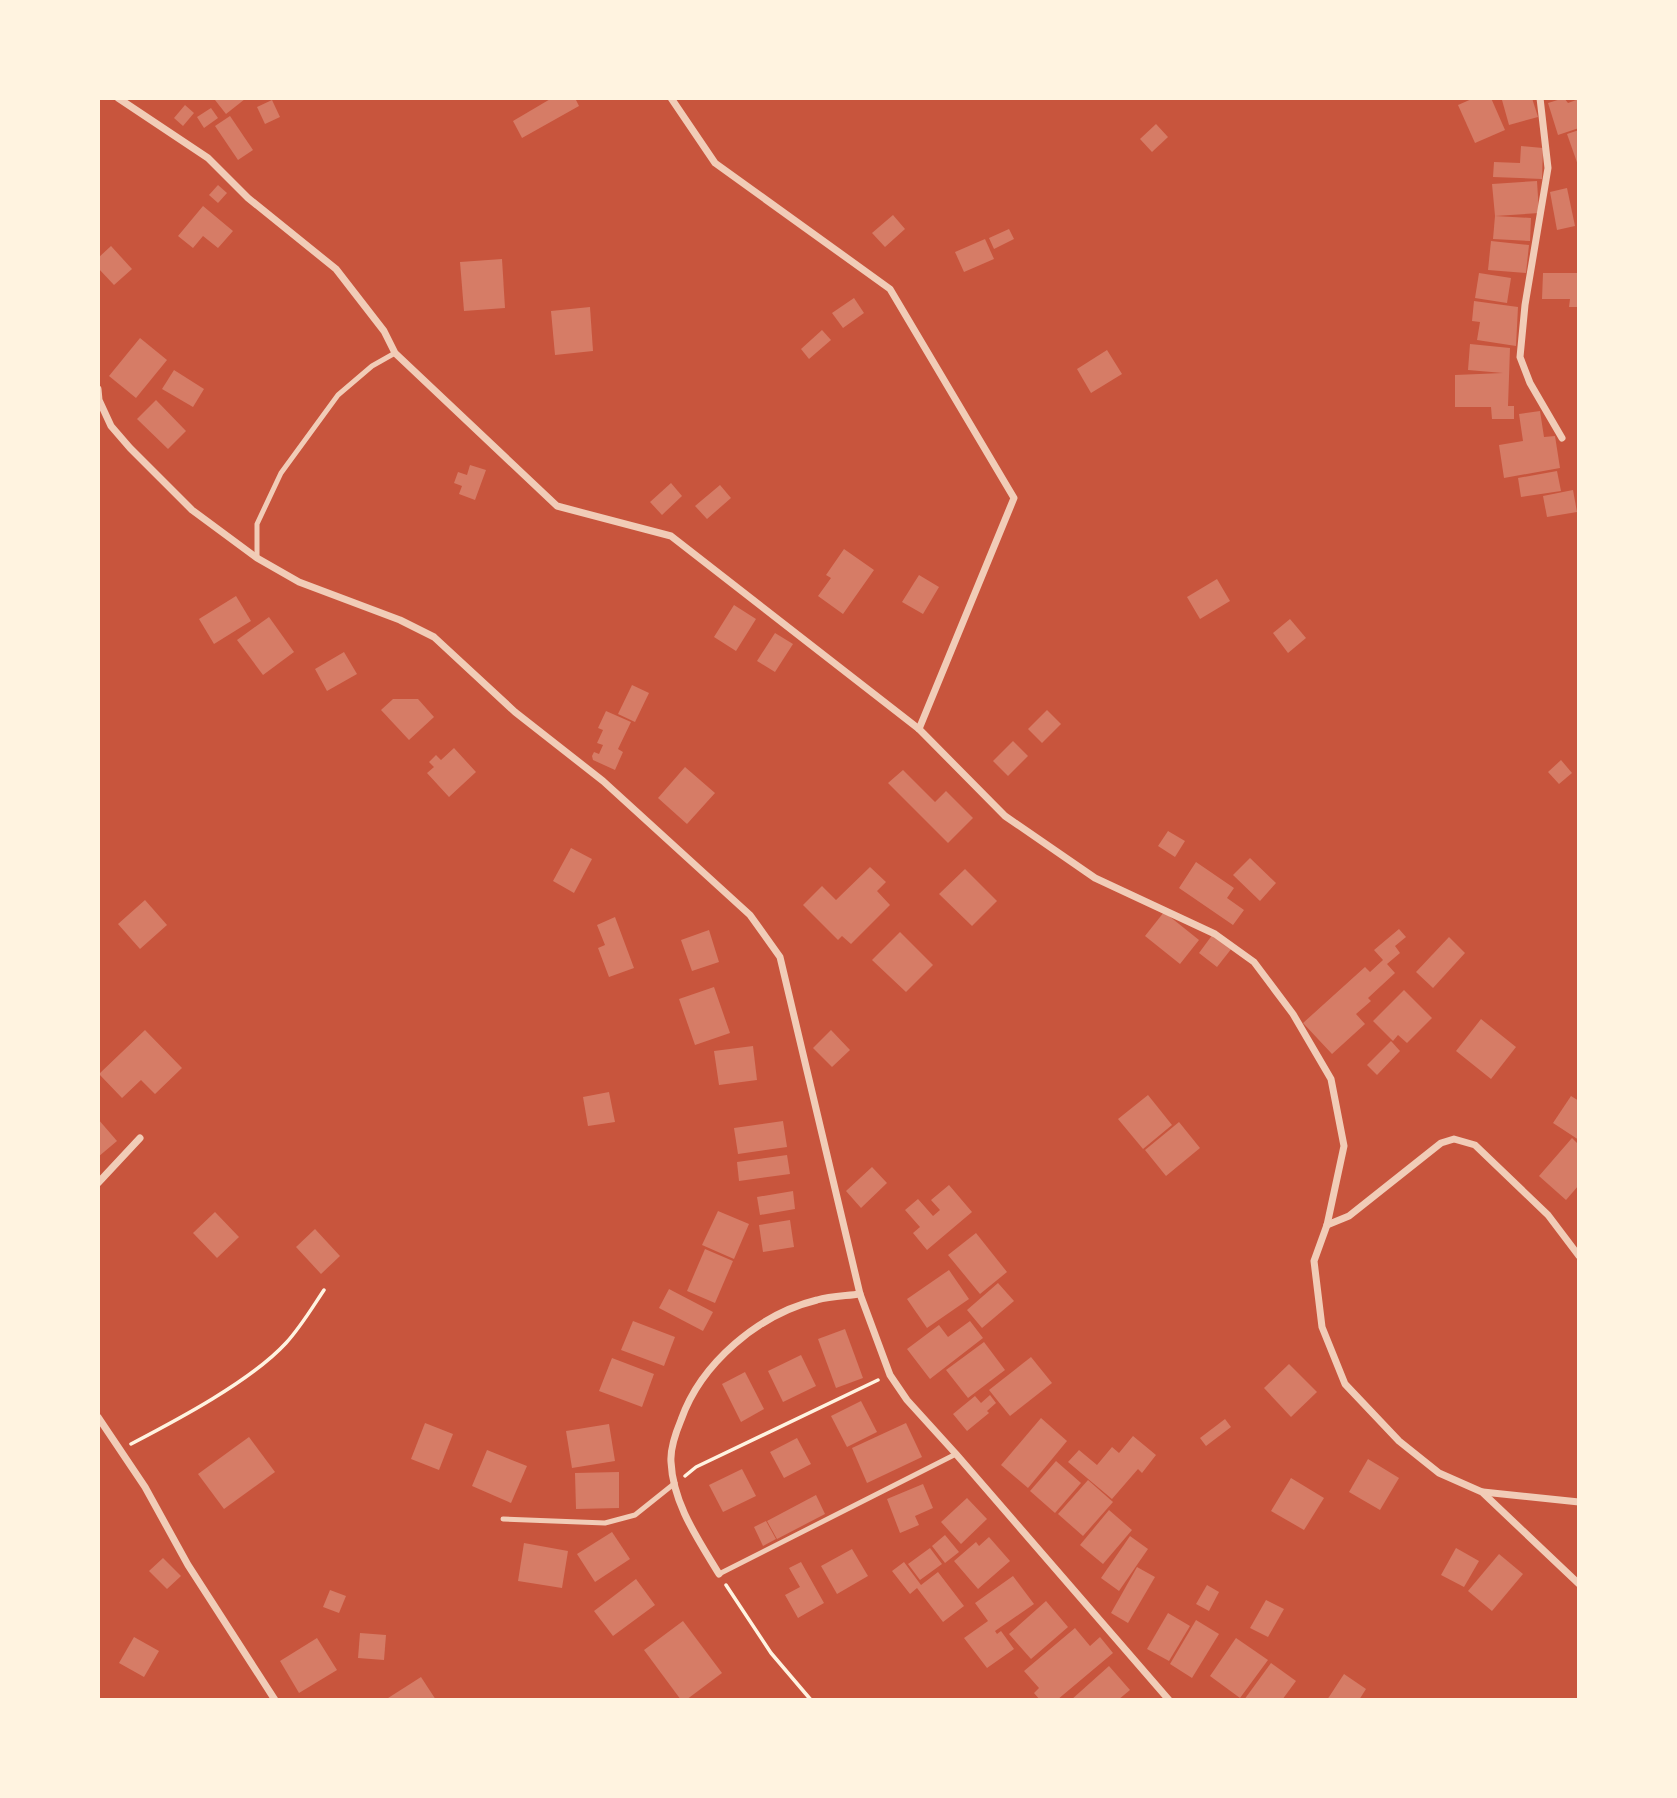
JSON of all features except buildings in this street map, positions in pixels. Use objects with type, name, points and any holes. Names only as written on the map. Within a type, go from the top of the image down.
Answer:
[{"type":"street","points":[[118,98],[208,158],[248,198],[336,269],[384,331],[395,353],[557,506],[671,536],[919,729],[1005,816],[1095,877],[1215,934],[1254,962],[1293,1014],[1331,1079],[1344,1146],[1327,1225],[1314,1261],[1322,1327],[1345,1384],[1409,1449],[1439,1473],[1482,1492],[1579,1502]]},
{"type":"street","points":[[671,98],[715,163],[890,289],[1014,498],[919,729]]},
{"type":"street","points":[[1541,98],[1548,168],[1525,305],[1520,357],[1530,383],[1562,438]]},
{"type":"street","points":[[98,389],[99,400],[111,426],[192,510],[257,558],[299,582],[400,620],[434,637],[515,712],[603,781],[750,915],[780,957],[860,1294],[890,1375],[907,1400],[1169,1700]]},
{"type":"street","points":[[98,1183],[140,1138]]},
{"type":"street","points":[[1327,1225],[1349,1216],[1441,1143],[1454,1139],[1475,1145],[1548,1215],[1579,1255]]},
{"type":"street","points":[[719,1574],[680,1505],[675,1483],[671,1460],[686,1405],[725,1353],[750,1332],[780,1314],[817,1300],[860,1294]]},
{"type":"street","points":[[98,1417],[145,1487],[188,1565],[275,1700]]},
{"type":"street","points":[[1482,1492],[1579,1584]]},
{"type":"lane","points":[[257,558],[257,524],[281,473],[338,395],[372,366],[395,353]]},
{"type":"lane","points":[[719,1574],[956,1454]]},
{"type":"lane","points":[[503,1519],[605,1523],[635,1516],[675,1483]]},
{"type":"path","points":[[120,1450],[164,1427],[248,1374],[285,1344],[324,1290]]},
{"type":"path","points":[[675,1483],[696,1467],[890,1375]]},
{"type":"path","points":[[719,1574],[771,1653],[811,1700]]}]
